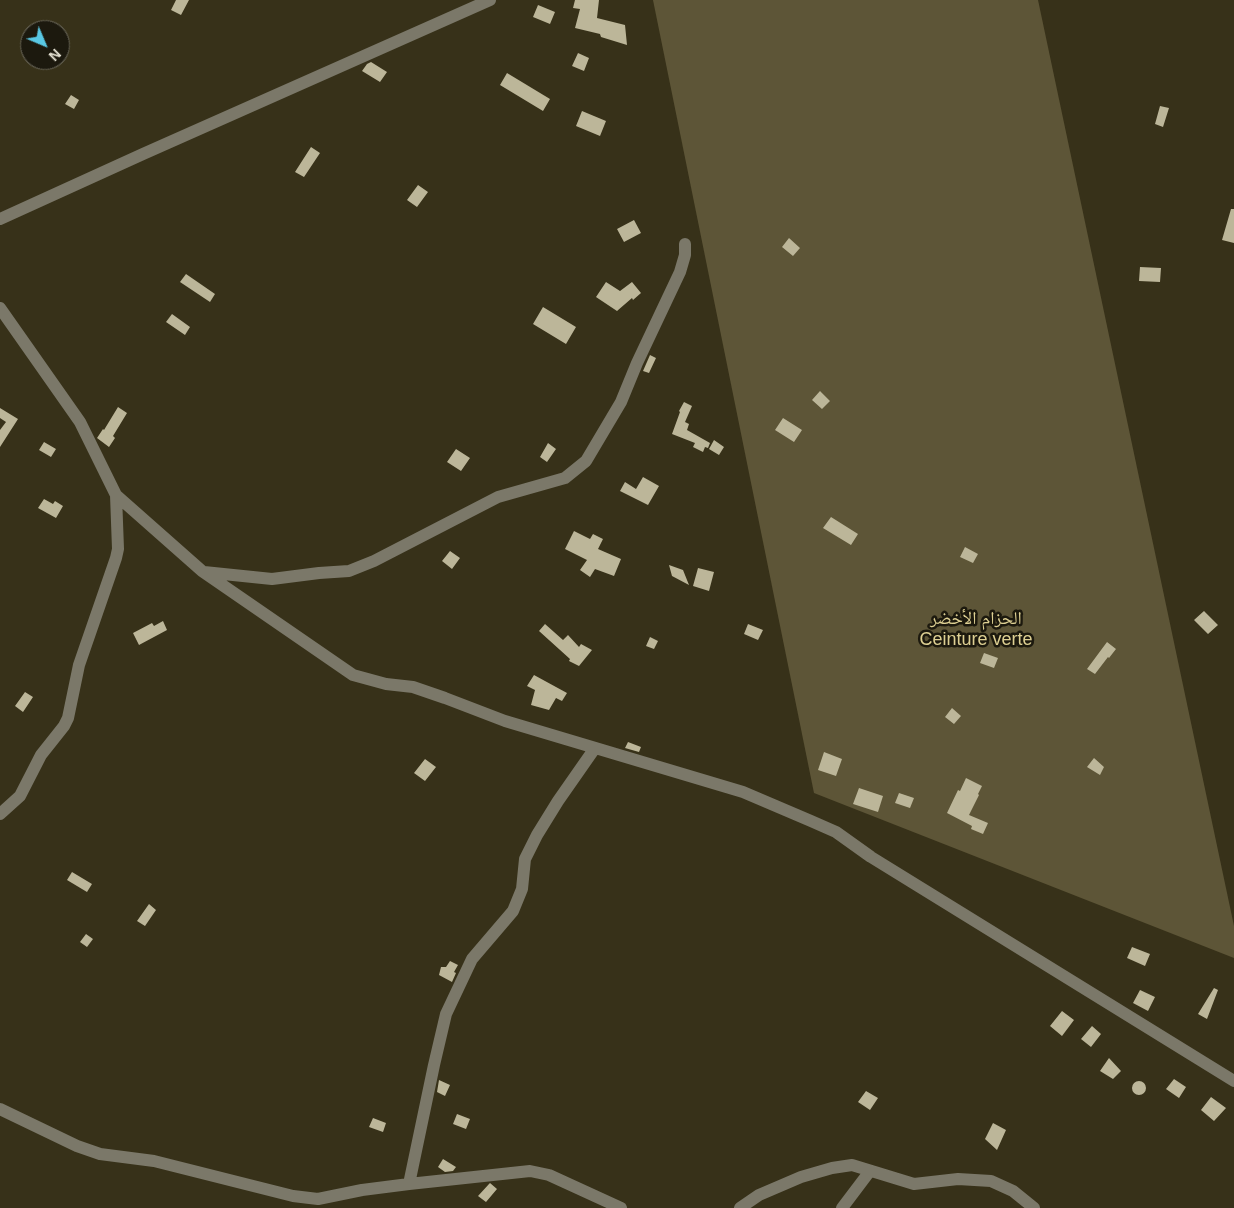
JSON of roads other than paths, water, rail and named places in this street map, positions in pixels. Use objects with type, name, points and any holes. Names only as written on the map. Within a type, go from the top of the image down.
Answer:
[{"type":"street","points":[[0,219],[490,0]]},
{"type":"street","points":[[202,571],[272,579],[349,571],[374,561],[498,497],[565,478],[586,461],[621,402],[637,363],[680,272],[685,255],[685,244]]},
{"type":"street","points":[[0,308],[80,422],[116,495],[202,571],[354,676],[386,684],[413,687],[505,721],[743,792],[836,832],[871,857],[1234,1081]]},
{"type":"street","points":[[0,814],[20,796],[41,755],[68,718],[79,666],[118,549],[116,495]]},
{"type":"street","points":[[409,1184],[446,1014],[472,959],[513,911],[522,889],[525,859],[537,835],[595,748]]},
{"type":"street","points":[[0,1109],[78,1146],[100,1154],[154,1161],[293,1196],[318,1199],[362,1190],[530,1171],[549,1175],[621,1208]]},
{"type":"street","points":[[740,1208],[759,1195],[801,1177],[832,1168],[852,1165],[914,1184],[958,1178],[991,1181],[1013,1191],[1034,1208]]},
{"type":"street","points":[[842,1208],[870,1171]]},
{"type":"park label","name":"الحزام الأخضر Ceinture verte","points":[[976,629]]}]
